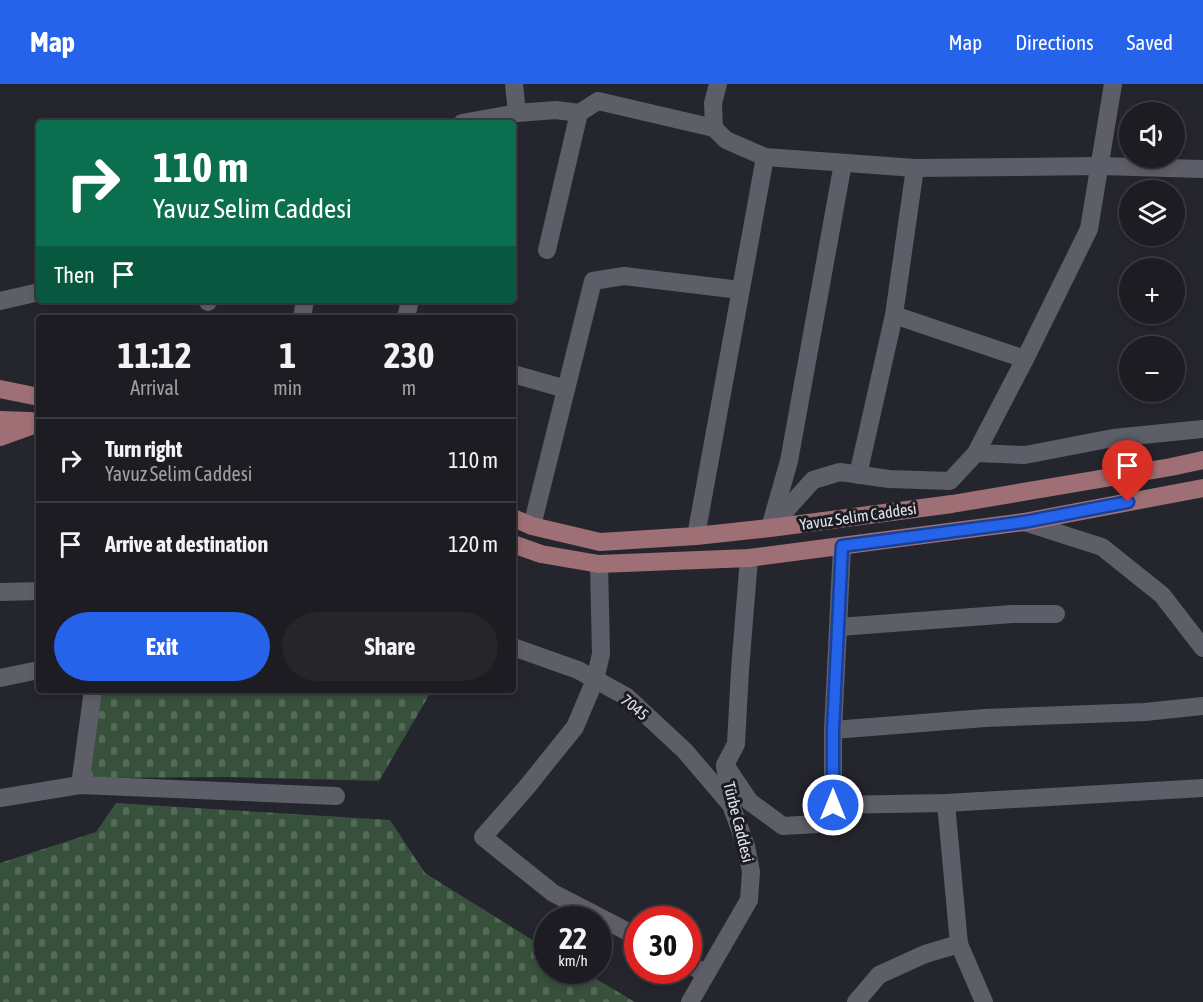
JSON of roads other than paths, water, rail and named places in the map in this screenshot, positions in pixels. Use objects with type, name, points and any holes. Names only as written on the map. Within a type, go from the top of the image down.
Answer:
[{"type":"main road","points":[[0,389],[36,396]]},
{"type":"main road","points":[[0,420],[36,422]]},
{"type":"main road","points":[[0,437],[36,423]]},
{"type":"main road","name":"Yavuz Selim Caddesi","points":[[516,519],[532,526],[600,542],[696,536],[952,504],[1203,460]]},
{"type":"main road","name":"Yavuz Selim Caddesi","points":[[516,545],[541,554],[599,564],[749,558],[1024,522],[1203,488]]},
{"type":"street","points":[[514,84],[517,113]]},
{"type":"street","points":[[714,128],[713,103],[718,84]]},
{"type":"street","points":[[770,528],[813,480],[840,472],[889,479],[950,481],[976,453],[1025,360],[1089,229],[1113,84]]},
{"type":"street","points":[[547,250],[579,113],[600,93],[714,128],[726,140],[765,157],[915,168],[1100,166],[1203,170]]},
{"type":"street","points":[[478,120],[517,113],[556,110],[579,113]]},
{"type":"street","points":[[696,536],[765,157]]},
{"type":"street","points":[[770,528],[789,461],[843,163]]},
{"type":"street","points":[[858,474],[894,315],[915,168]]},
{"type":"street","points":[[532,526],[593,281],[624,276],[741,290]]},
{"type":"street","points":[[0,301],[36,293]]},
{"type":"street","points":[[894,315],[1025,360]]},
{"type":"street","points":[[516,375],[566,389]]},
{"type":"street","points":[[976,453],[1024,455],[1113,438],[1203,429]]},
{"type":"street","points":[[1024,522],[1102,547],[1162,596],[1203,648]]},
{"type":"street","points":[[725,765],[750,802],[783,826],[816,824],[833,805],[833,730],[842,546]]},
{"type":"street","name":"Türbe Caddesi","points":[[697,998],[705,973],[749,900],[751,872],[746,846],[731,805],[725,765],[736,744],[749,558]]},
{"type":"street","points":[[599,564],[601,654],[596,680],[575,727],[483,837],[553,893],[624,930]]},
{"type":"street","points":[[0,592],[36,591]]},
{"type":"street","points":[[839,627],[1012,614],[1056,614]]},
{"type":"street","name":"7045","points":[[516,648],[578,670],[627,697],[685,751],[731,805]]},
{"type":"street","points":[[0,678],[36,671]]},
{"type":"street","points":[[80,785],[93,693]]},
{"type":"street","points":[[833,730],[985,718],[1145,712],[1203,706]]},
{"type":"street","points":[[0,798],[80,785],[336,796]]},
{"type":"street","points":[[833,805],[946,803],[1203,788]]},
{"type":"street","points":[[946,803],[959,944],[984,1002]]},
{"type":"street","points":[[856,1002],[879,975],[925,954],[959,944]]}]
